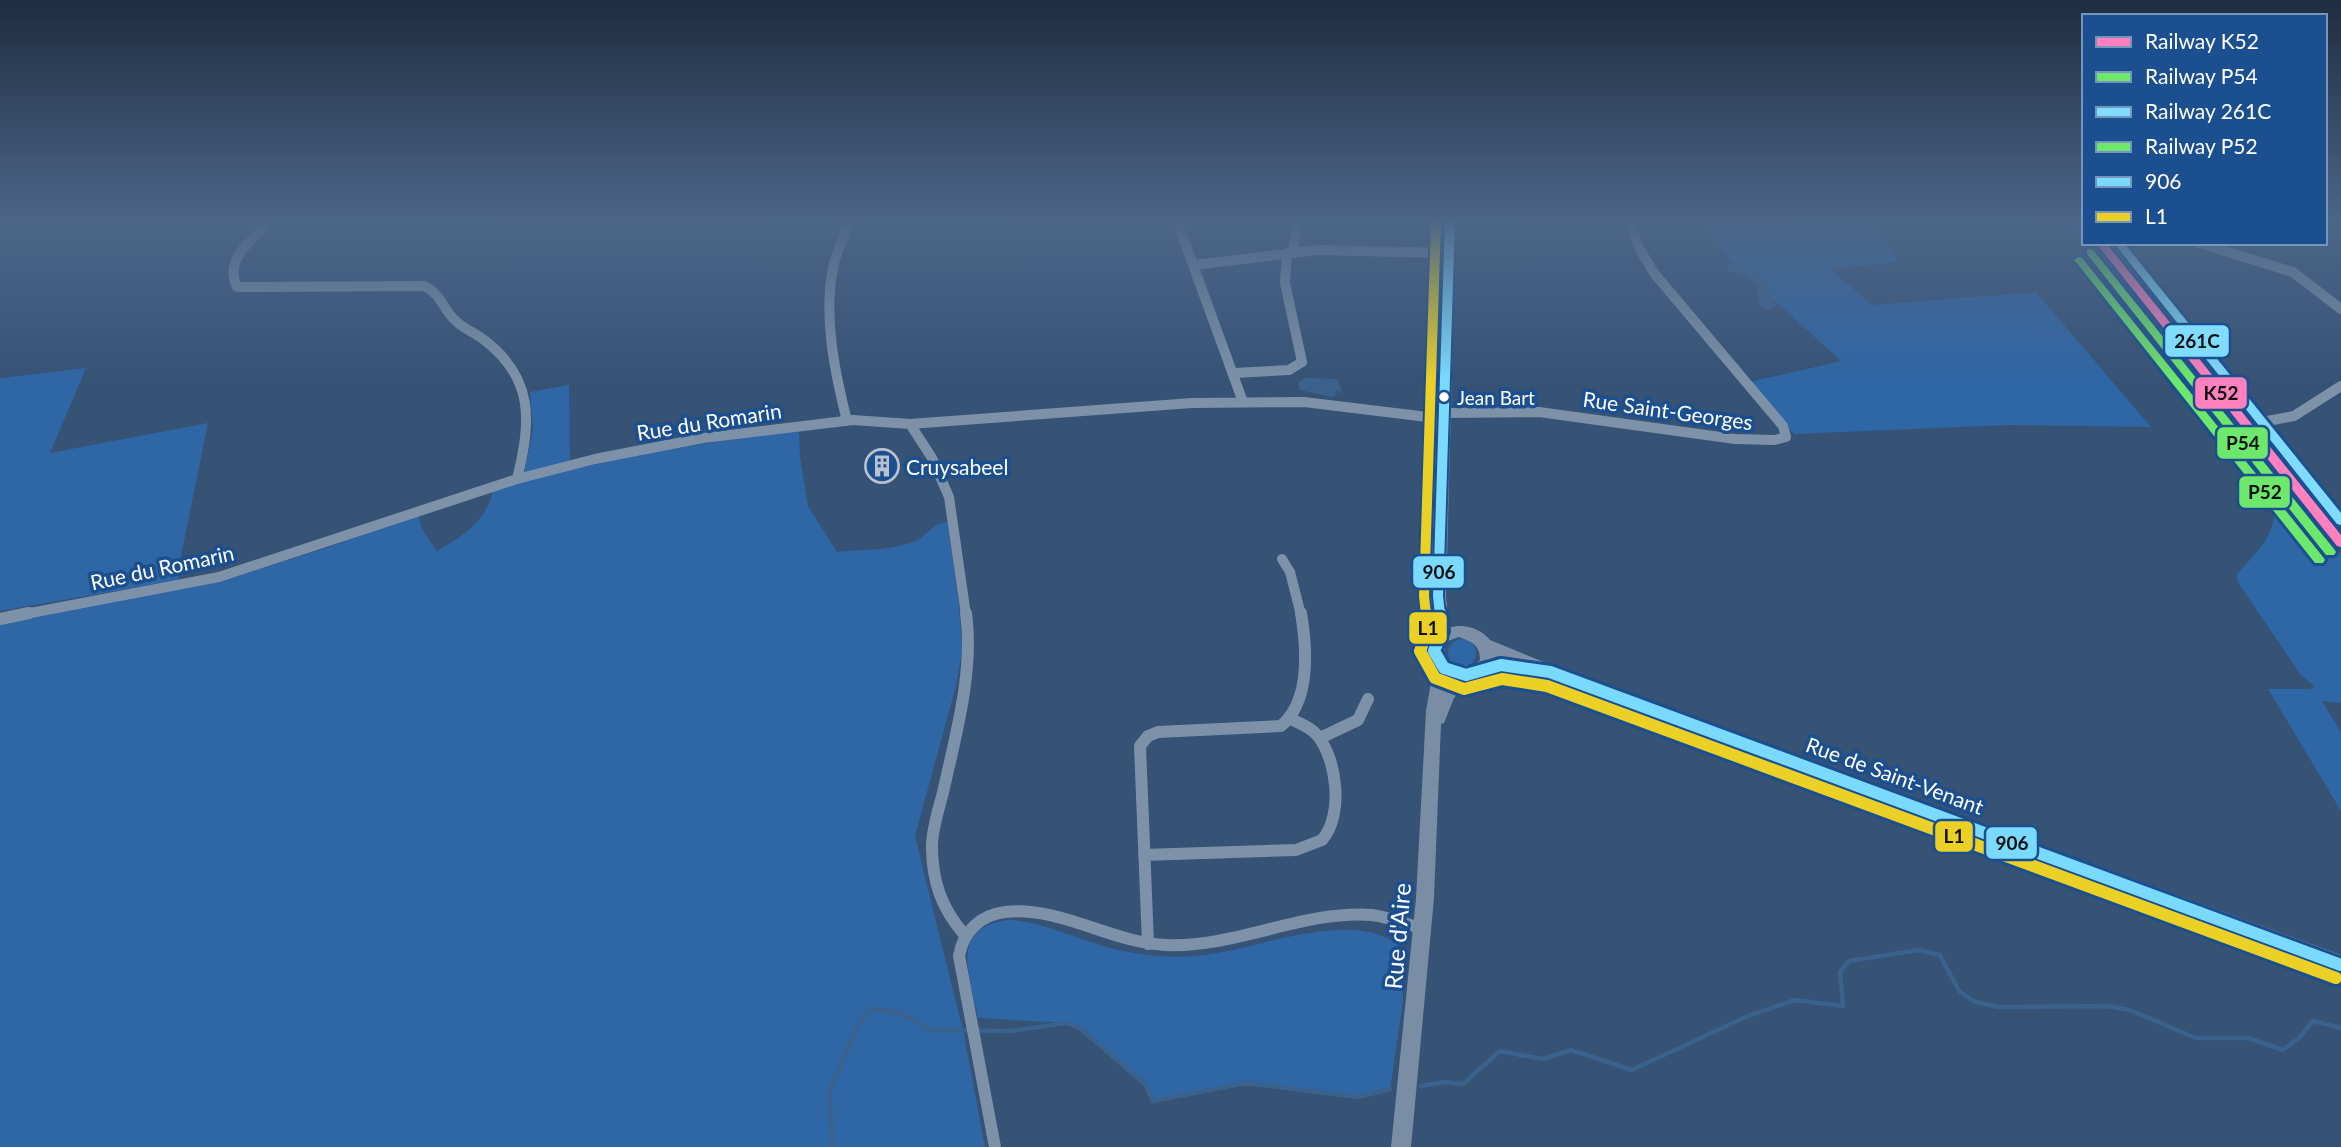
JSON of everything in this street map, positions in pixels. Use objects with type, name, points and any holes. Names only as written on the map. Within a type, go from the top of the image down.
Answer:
[{"type":"main road","points":[[1439,582],[1452,614],[1466,632],[1487,645],[1490,657],[1485,667],[1466,675],[1441,665],[1434,651],[1441,636],[1439,582],[1448,275]]},
{"type":"main road","points":[[1441,636],[1452,631],[1466,632]]},
{"type":"main road","name":"Rue de Saint-Venant","points":[[1487,645],[1550,672],[2341,965]]},
{"type":"main road","name":"Rue d'Aire","points":[[1401,1147],[1423,929],[1436,729],[1435,707],[1441,665]]},
{"type":"main road","name":"Rue de Saint-Venant","points":[[1485,667],[1507,666],[1550,672]]},
{"type":"main road","name":"Rue d'Aire","points":[[1436,729],[1446,699],[1466,675]]},
{"type":"street","points":[[233,275],[237,287],[424,286],[435,292],[456,322],[493,347],[519,379],[528,402],[528,431],[517,479]]},
{"type":"street","points":[[832,275],[830,292],[835,372],[846,421]]},
{"type":"street","points":[[1198,275],[1243,402]]},
{"type":"street","points":[[1234,373],[1293,369],[1302,362],[1285,284],[1287,275]]},
{"type":"street","name":"Rue Saint-Georges","points":[[1444,416],[1539,411],[1727,438],[1775,440],[1786,437],[1783,426],[1655,275]]},
{"type":"street","points":[[2141,275],[2341,521]]},
{"type":"street","points":[[2296,275],[2341,309]]},
{"type":"street","points":[[2262,422],[2300,413],[2341,386]]},
{"type":"street","name":"Rue du Romarin","points":[[0,619],[233,573],[517,479],[693,440],[846,421],[910,424],[960,418],[1070,414],[1161,404],[1320,403],[1444,416]]},
{"type":"street","points":[[910,424],[932,458],[949,497],[967,619],[964,700],[936,814],[932,853],[941,901],[949,917],[964,934]]},
{"type":"street","points":[[1147,943],[1139,750],[1145,739],[1163,731],[1281,726],[1293,720],[1299,704],[1305,652],[1292,573],[1282,559]]},
{"type":"street","points":[[1320,738],[1361,719],[1366,713],[1368,699]]},
{"type":"street","points":[[1144,855],[1296,850],[1319,843],[1329,829],[1335,786],[1320,738],[1293,720]]},
{"type":"street","points":[[995,1147],[959,956],[964,934],[989,916],[1013,912],[1041,916],[1147,943],[1204,943],[1356,915],[1382,917],[1423,929]]},
{"type":"shaded area","points":[[1739,275],[1756,275],[1766,280],[1776,306],[1768,310],[1760,305],[1756,284]]},
{"type":"shaded area","points":[[1746,275],[1837,275],[1872,305],[2036,292],[2151,427],[2009,425],[1794,434],[1749,382],[1841,361]]},
{"type":"shaded area","points":[[2108,275],[2119,275],[2341,554],[2341,703],[2322,701],[2341,732],[2341,811],[2268,689],[2310,689],[2314,686],[2300,674],[2237,581],[2237,574],[2268,536],[2274,520],[2275,504],[2268,472],[2260,457],[2237,433],[2224,424]]},
{"type":"shaded area","points":[[86,368],[50,453],[208,423],[178,571],[179,580],[0,611],[0,378]]},
{"type":"shaded area","points":[[1305,378],[1338,379],[1343,396],[1339,391],[1335,391],[1336,396],[1331,397],[1300,390],[1298,382]]},
{"type":"shaded area","points":[[569,385],[570,462],[524,473],[533,429],[530,392]]},
{"type":"shaded area","points":[[799,430],[800,457],[808,506],[837,552],[906,544],[920,539],[947,521],[959,605],[962,652],[956,686],[915,836],[964,1035],[985,1147],[0,1147],[0,622],[218,582],[332,546],[418,514],[422,529],[437,551],[473,526],[486,510],[493,489],[645,454]]},
{"type":"shaded area","points":[[1462,639],[1472,643],[1476,653],[1472,663],[1462,667],[1452,663],[1448,653],[1452,643]]},
{"type":"shaded area","points":[[1009,920],[1047,927],[1118,950],[1163,956],[1197,956],[1332,930],[1359,930],[1383,936],[1403,949],[1403,1001],[1390,1089],[1358,1097],[1246,1083],[1153,1101],[1145,1084],[1081,1029],[1067,1023],[978,1018],[968,970],[970,943],[977,932],[990,924]]},
{"type":"building","name":"Cruysabeel","points":[[886,452],[891,472],[876,475],[872,456]]},
{"type":"waterway","points":[[1421,1086],[1445,1082],[1463,1084],[1500,1051],[1543,1059],[1571,1050],[1632,1070],[1748,1016],[1795,1000],[1843,1006],[1840,972],[1849,961],[1919,950],[1940,955],[1959,991],[1973,1001],[1997,1007],[2107,1006],[2130,1010],[2196,1038],[2248,1038],[2283,1050],[2298,1039],[2313,1021],[2341,1028]]},
{"type":"waterway","points":[[832,1147],[830,1090],[857,1027],[870,1009],[901,1013],[931,1030],[1011,1031],[1067,1023],[1081,1029],[1145,1084],[1153,1101],[1246,1083],[1358,1097],[1390,1089]]},
{"type":"rail line","name":"P52","points":[[2091,275],[2319,560]]},
{"type":"rail line","name":"P54","points":[[2108,275],[2330,552]]},
{"type":"rail line","name":"K52","points":[[2126,275],[2341,543]]},
{"type":"rail line","name":"261C","points":[[2144,275],[2341,521]]},
{"type":"transit line","name":"L1","points":[[1434,275],[1424,596],[1428,629],[1420,651],[1435,678],[1464,689],[1502,679],[1547,686],[2336,978]]},
{"type":"transit line","name":"906","points":[[1448,275],[1438,596],[1442,631],[1434,651],[1444,668],[1466,675],[1501,665],[1550,672],[2341,965]]},
{"type":"place","name":"Jean Bart","points":[[1444,397]]},
{"type":"place","name":"Cruysabeel","points":[[882,466]]}]
